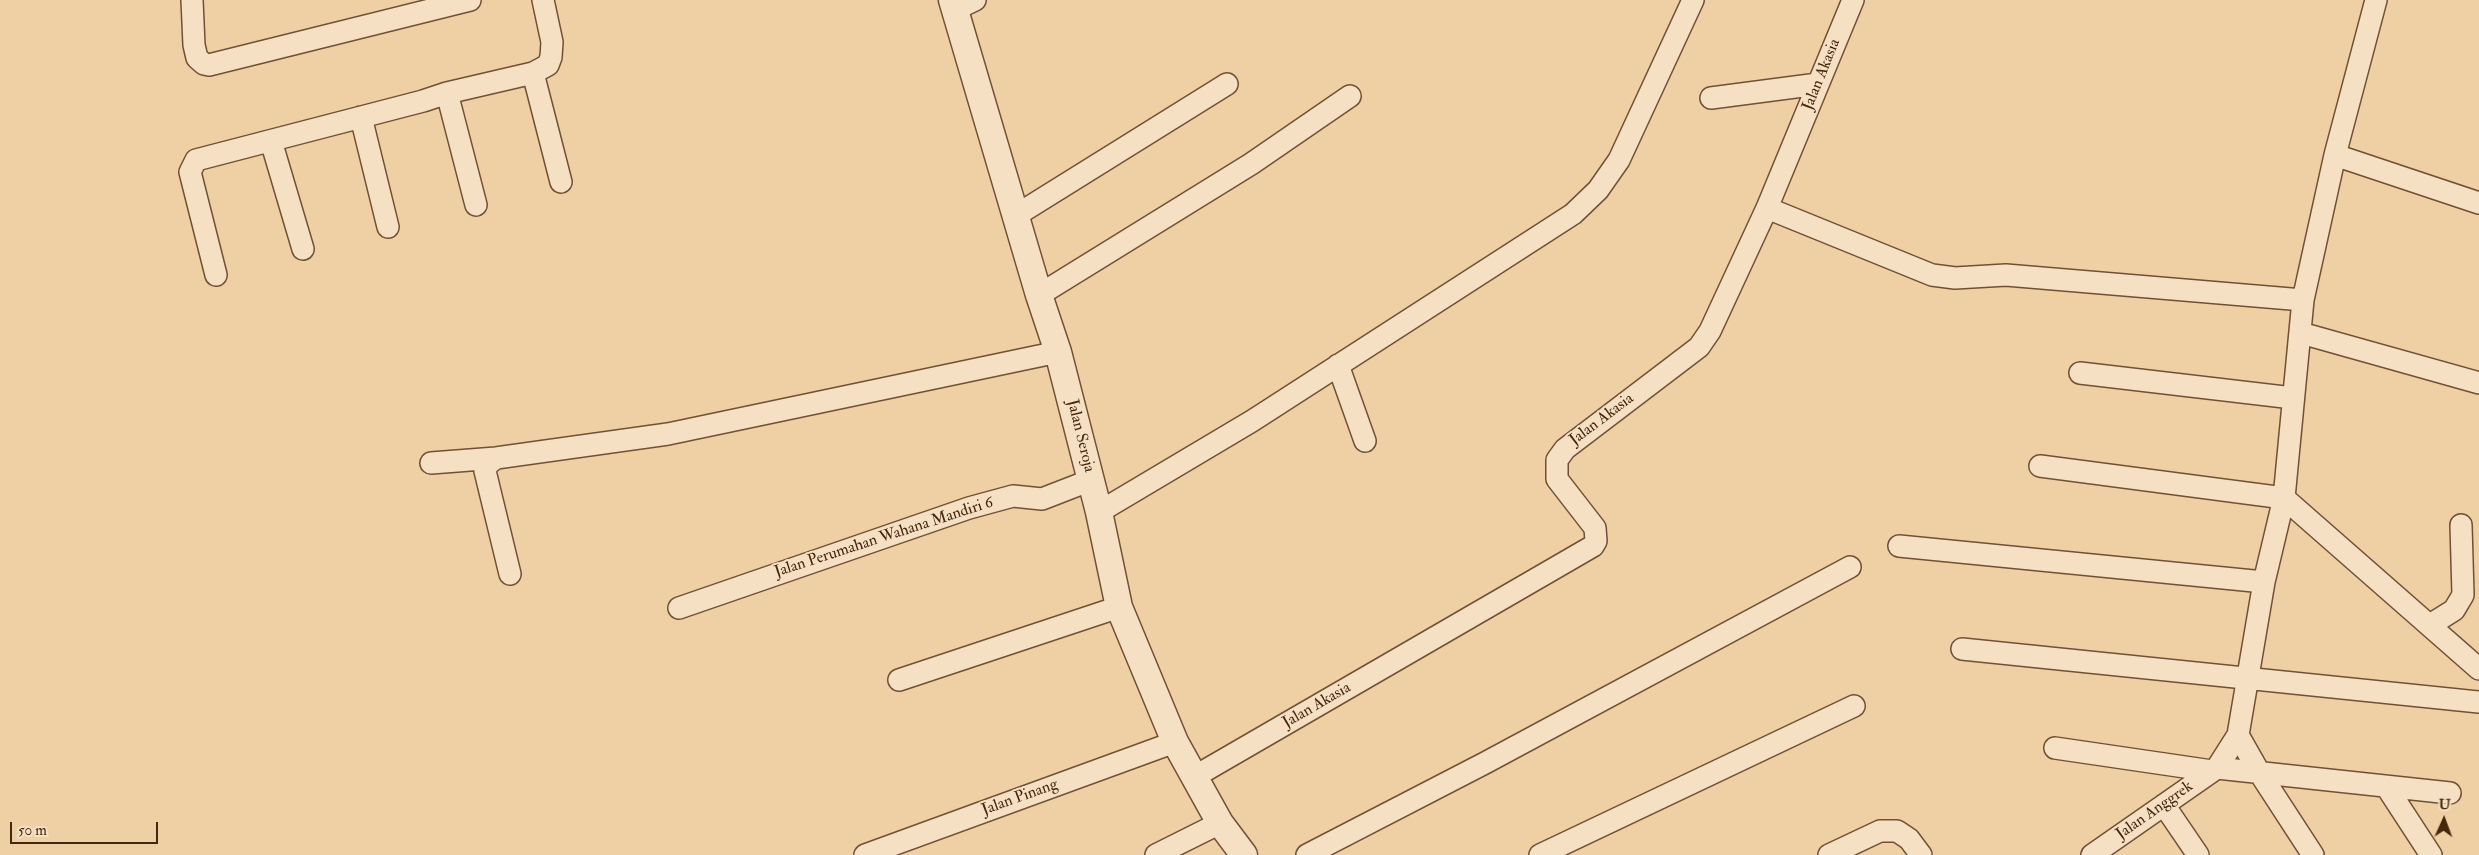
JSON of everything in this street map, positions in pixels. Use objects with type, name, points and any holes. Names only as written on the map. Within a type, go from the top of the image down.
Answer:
[{"type":"street","points":[[192,0],[194,45],[198,58],[204,64],[209,65],[470,0]]},
{"type":"street","points":[[216,275],[192,180],[191,166],[196,160],[447,93],[533,73],[548,64],[551,58],[552,42],[544,0]]},
{"type":"street","points":[[1099,512],[1252,421],[1573,214],[1598,190],[1619,160],[1693,0]]},
{"type":"street","name":"Jalan Akasia","points":[[1194,777],[1593,546],[1596,541],[1595,528],[1556,478],[1557,460],[1564,449],[1699,347],[1710,331],[1767,208],[1853,0]]},
{"type":"street","points":[[2215,769],[2238,735],[2264,582],[2284,498],[2303,300],[2335,155],[2376,0]]},
{"type":"street","name":"Jalan Seroja","points":[[960,3],[1015,216],[1058,352],[1099,512],[1119,607],[1175,742],[1220,823],[1244,855]]},
{"type":"street","points":[[533,73],[561,182]]},
{"type":"street","points":[[1015,216],[1227,84]]},
{"type":"street","points":[[1711,98],[1818,84]]},
{"type":"street","points":[[447,93],[476,205]]},
{"type":"street","points":[[1039,295],[1251,164],[1350,96]]},
{"type":"street","points":[[360,117],[388,227]]},
{"type":"street","points":[[271,140],[303,250]]},
{"type":"street","points":[[2335,155],[2479,203]]},
{"type":"street","points":[[1767,208],[1932,275],[1955,278],[2006,275],[2303,300]]},
{"type":"street","points":[[2301,333],[2479,383]]},
{"type":"street","points":[[431,463],[496,458],[668,434],[1058,352]]},
{"type":"street","points":[[1338,365],[1365,441]]},
{"type":"street","points":[[2080,373],[2293,398]]},
{"type":"street","points":[[496,458],[488,464],[485,472],[510,574]]},
{"type":"street","points":[[2040,466],[2284,498],[2479,669]]},
{"type":"street","name":"Jalan Perumahan Wahana Mandiri 6","points":[[679,608],[969,508],[1014,496],[1042,499],[1091,480]]},
{"type":"street","points":[[2430,625],[2454,610],[2463,595],[2461,526]]},
{"type":"street","points":[[1899,546],[2264,582]]},
{"type":"street","points":[[1307,855],[1485,763],[1850,567]]},
{"type":"street","points":[[899,680],[1119,607]]},
{"type":"street","points":[[1962,649],[2248,680],[2479,702]]},
{"type":"street","points":[[1540,855],[1854,706]]},
{"type":"street","points":[[2238,735],[2258,772],[2313,855]]},
{"type":"street","name":"Jalan Pinang","points":[[866,855],[1175,742]]},
{"type":"street","points":[[2055,748],[2215,769],[2450,793]]},
{"type":"street","name":"Jalan Anggrek","points":[[2092,855],[2215,769]]},
{"type":"street","points":[[2386,786],[2431,855]]},
{"type":"street","points":[[2164,805],[2198,855]]},
{"type":"street","points":[[1156,855],[1220,823]]},
{"type":"street","points":[[1828,855],[1880,831],[1897,831],[1910,838],[1921,855]]}]
